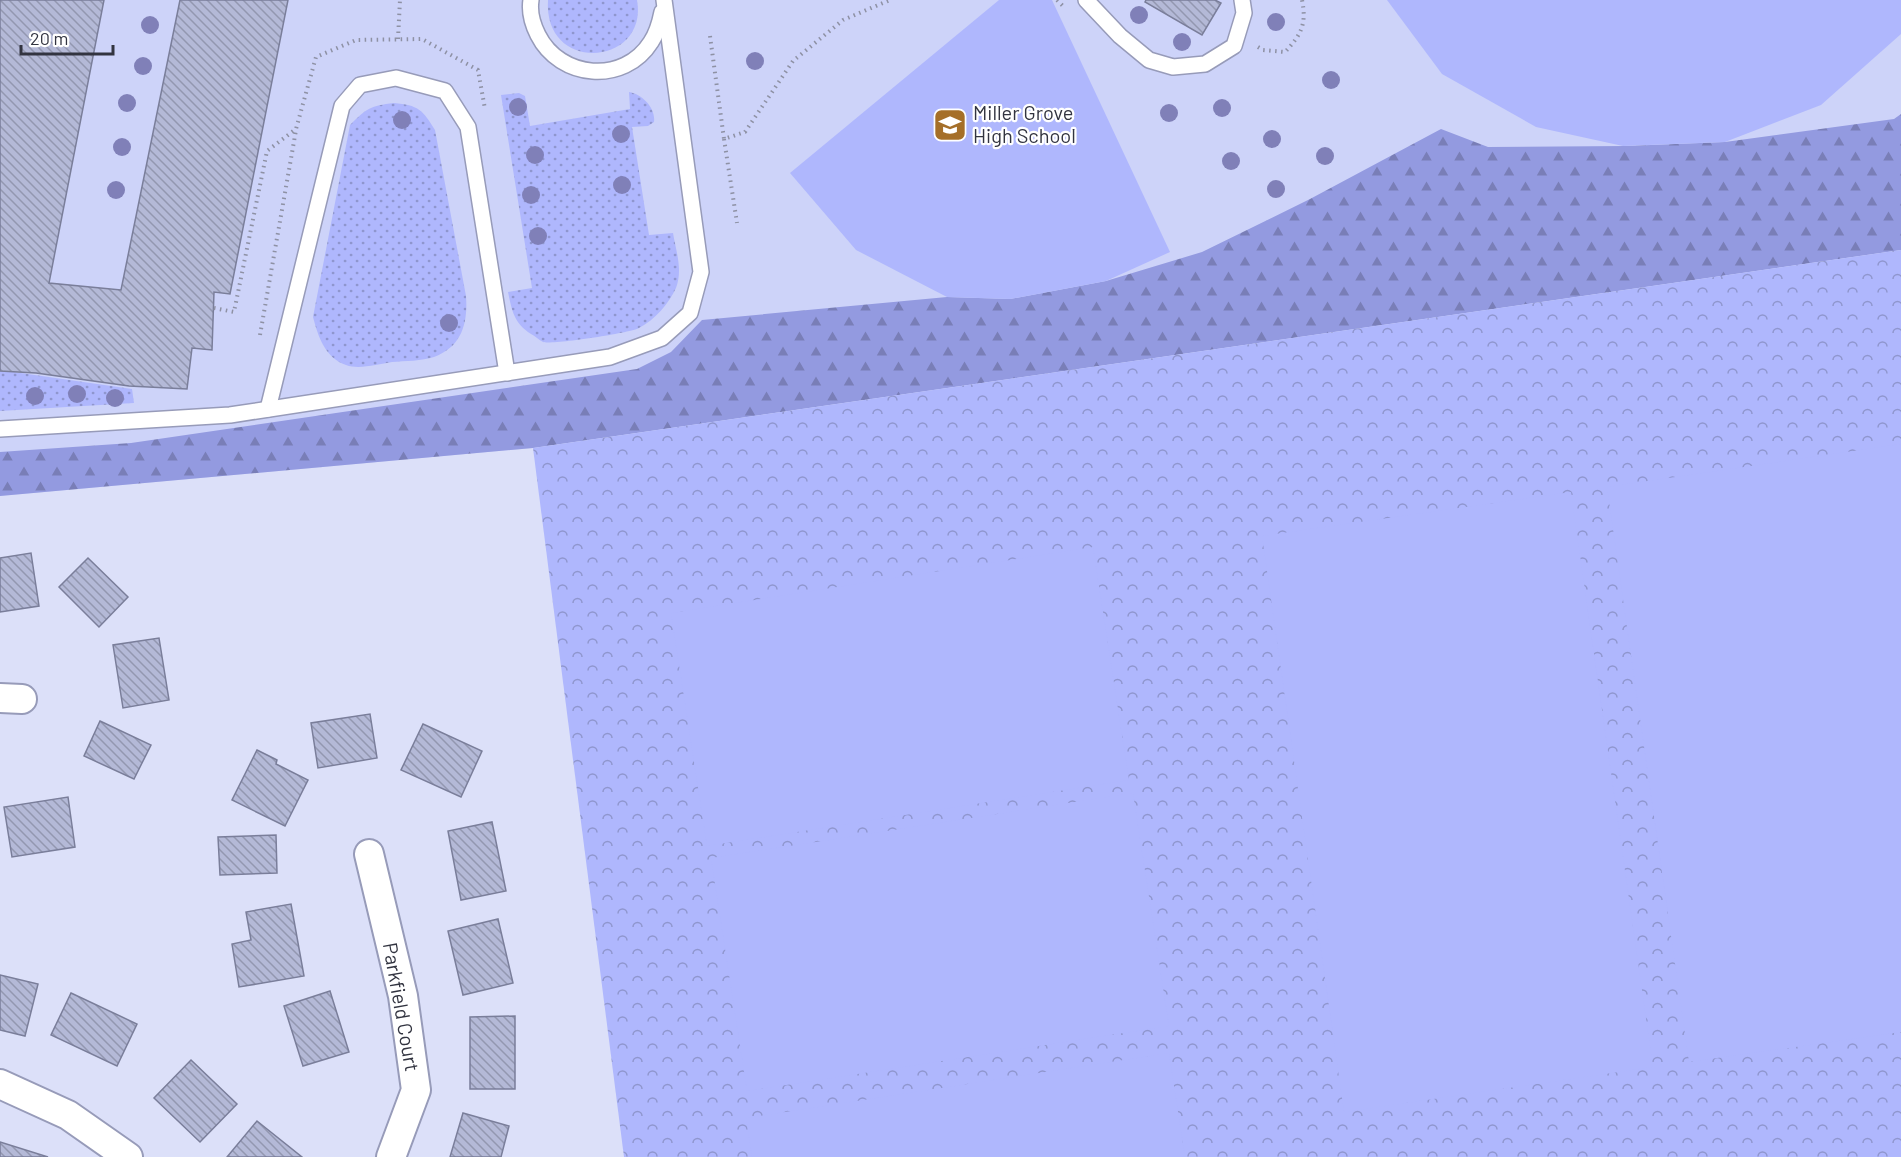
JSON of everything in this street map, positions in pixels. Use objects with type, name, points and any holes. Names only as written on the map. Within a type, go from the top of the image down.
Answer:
[{"type":"street","name":"Parkfield Court","points":[[369,854],[403,996],[416,1090],[391,1157]]},
{"type":"street","points":[[0,1084],[68,1115],[128,1157]]},
{"type":"lane","points":[[531,0],[533,26],[543,45],[554,57],[567,65],[598,72],[614,70],[628,64],[641,54],[651,43],[658,28],[664,0]]},
{"type":"lane","points":[[0,429],[230,415],[610,357],[662,338],[690,313],[701,272],[664,0]]},
{"type":"lane","points":[[1086,0],[1102,7],[1120,36],[1149,60],[1173,67],[1206,64],[1234,46],[1244,13],[1242,0]]},
{"type":"lane","points":[[268,409],[342,106],[360,85],[396,78],[445,91],[468,127],[507,373]]},
{"type":"path","points":[[398,39],[400,0]]},
{"type":"path","points":[[724,139],[745,132],[793,61],[843,20],[890,0]]},
{"type":"path","points":[[1256,46],[1263,50],[1285,52],[1298,38],[1305,12],[1302,0]]},
{"type":"path","points":[[710,36],[737,223]]},
{"type":"path","points":[[260,337],[296,129],[316,57],[356,40],[422,39],[478,70],[487,117]]},
{"type":"path","points":[[214,308],[234,312],[267,151],[296,129]]},
{"type":"shaded area","name":"Miller Grove High School","points":[[0,0],[1901,0],[1901,250],[533,448],[0,496]]},
{"type":"green space","points":[[548,0],[637,0],[636,22],[627,38],[613,49],[595,53],[577,50],[561,41],[551,24]]},
{"type":"green space","points":[[999,0],[1052,0],[1170,252],[1106,281],[1010,299],[947,297],[856,250],[790,173]]},
{"type":"green space","points":[[1387,0],[1901,0],[1901,34],[1821,105],[1725,142],[1623,146],[1536,127],[1442,74]]},
{"type":"green space","points":[[629,92],[639,96],[653,112],[654,122],[648,126],[632,127],[649,235],[673,233],[679,267],[676,288],[661,311],[639,328],[591,338],[543,342],[525,330],[517,321],[508,292],[532,288],[501,95],[519,93],[525,96],[530,126],[630,109]]},
{"type":"green space","points":[[394,103],[409,105],[419,110],[435,130],[466,296],[466,316],[457,340],[443,353],[419,360],[357,367],[339,362],[328,352],[320,339],[313,317],[350,125],[369,109]]},
{"type":"green space","points":[[1901,114],[1901,250],[533,448],[0,496],[0,452],[131,443],[637,369],[671,352],[702,320],[947,297],[1010,299],[1106,281],[1202,252],[1310,199],[1441,129],[1488,147],[1626,146],[1725,142],[1894,119]]},
{"type":"green space","points":[[1901,250],[1901,1157],[624,1157],[533,448]]},
{"type":"green space","points":[[0,370],[132,389],[134,403],[0,411]]},
{"type":"green space","points":[[1901,444],[1901,1032],[1689,1062],[1607,487]]},
{"type":"green space","points":[[1571,492],[1653,1067],[1344,1112],[1262,536]]},
{"type":"green space","points":[[1093,547],[1129,780],[707,846],[671,613]]},
{"type":"green space","points":[[1133,793],[1169,1026],[747,1091],[711,858]]},
{"type":"green space","points":[[1169,1053],[1185,1157],[752,1157],[746,1118]]},
{"type":"building","points":[[0,0],[104,0],[49,283],[121,290],[180,0],[288,0],[230,294],[214,292],[212,350],[192,348],[187,389],[129,386],[36,373],[0,371]]},
{"type":"building","points":[[1146,0],[1215,0],[1221,3],[1202,35],[1145,2]]},
{"type":"building","points":[[31,553],[39,606],[0,612],[0,558]]},
{"type":"building","points":[[88,558],[128,597],[99,627],[59,587]]},
{"type":"building","points":[[159,638],[169,700],[123,708],[113,645]]},
{"type":"building","points":[[370,714],[377,758],[318,768],[311,723]]},
{"type":"building","points":[[100,721],[151,745],[134,779],[84,756]]},
{"type":"building","points":[[423,724],[482,751],[461,797],[401,770]]},
{"type":"building","points":[[257,750],[277,760],[276,764],[308,780],[285,826],[232,800]]},
{"type":"building","points":[[68,797],[75,847],[12,857],[4,807]]},
{"type":"building","points":[[492,822],[506,891],[461,900],[448,831]]},
{"type":"building","points":[[276,835],[277,873],[220,875],[218,837]]},
{"type":"building","points":[[291,904],[304,976],[239,987],[232,944],[251,940],[246,912]]},
{"type":"building","points":[[498,919],[513,983],[463,995],[448,931]]},
{"type":"building","points":[[0,975],[38,984],[25,1036],[0,1030]]},
{"type":"building","points":[[330,991],[349,1052],[303,1066],[284,1006]]},
{"type":"building","points":[[71,993],[137,1024],[117,1066],[51,1035]]},
{"type":"building","points":[[515,1016],[515,1089],[470,1089],[470,1017]]},
{"type":"building","points":[[191,1060],[237,1104],[200,1142],[154,1098]]},
{"type":"building","points":[[463,1113],[509,1126],[501,1157],[450,1157]]},
{"type":"building","points":[[257,1121],[302,1157],[227,1157]]},
{"type":"building","points":[[0,1142],[48,1157],[0,1157]]},
{"type":"place","name":"Miller Grove High School","points":[[950,125]]}]
